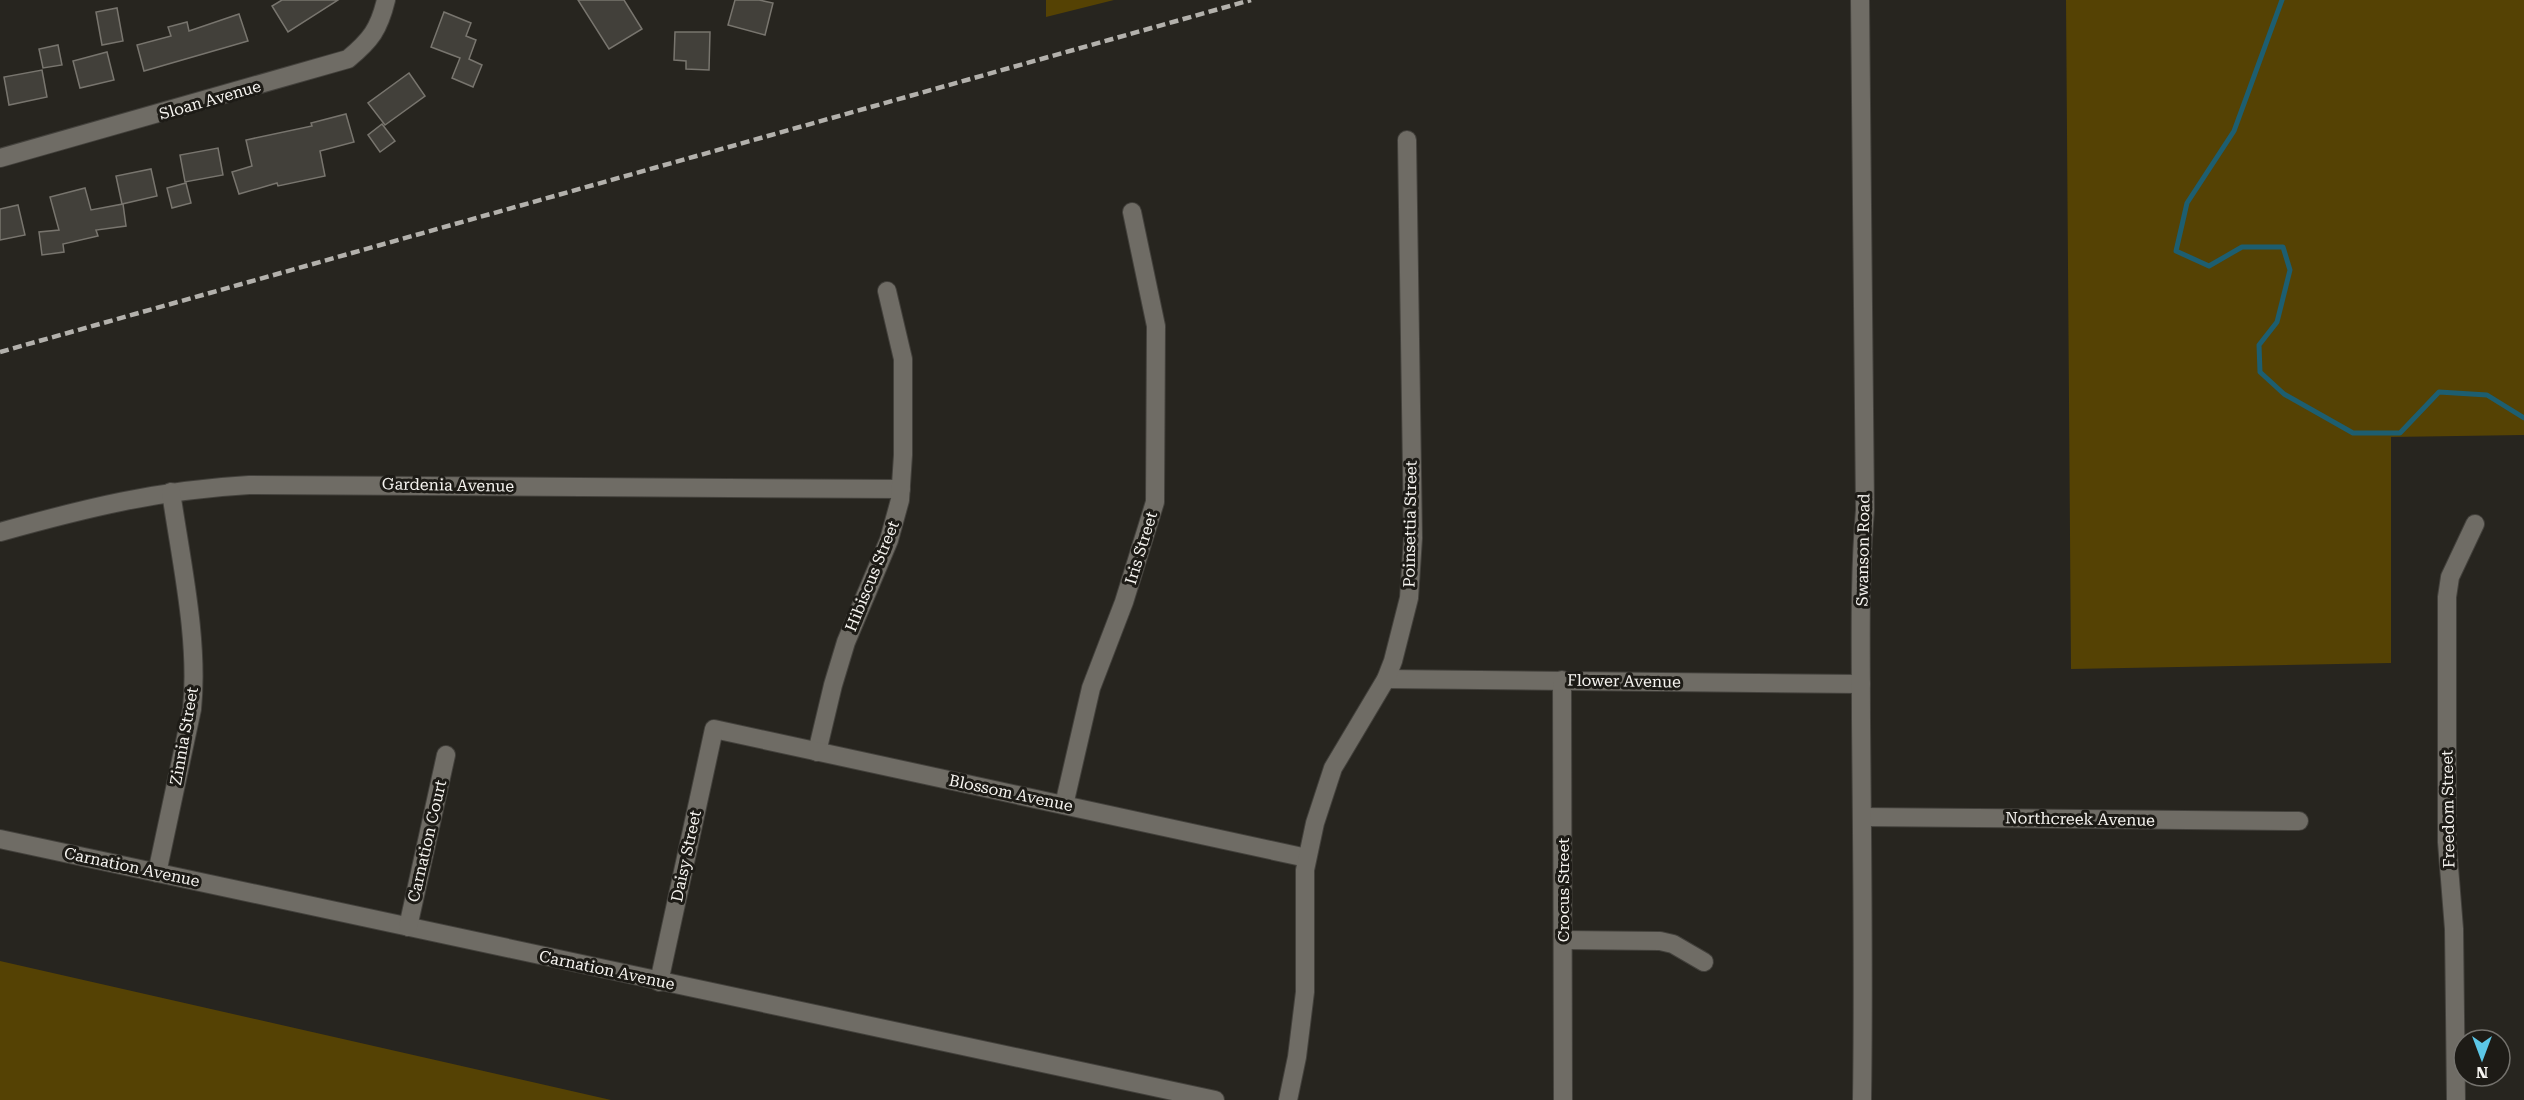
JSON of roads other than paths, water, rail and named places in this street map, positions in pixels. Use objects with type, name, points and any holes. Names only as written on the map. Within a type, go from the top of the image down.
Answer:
[{"type":"street","name":"Sloan Avenue","points":[[0,158],[348,59],[369,42],[381,21],[386,0]]},
{"type":"street","name":"Swanson Road","points":[[1860,0],[1865,498],[1862,542],[1861,684],[1864,909],[1862,1100]]},
{"type":"street","name":"Poinsettia Street","points":[[1288,1100],[1297,1057],[1305,992],[1305,870],[1307,858],[1320,802],[1333,768],[1386,679],[1405,617],[1412,562],[1407,140]]},
{"type":"street","name":"Iris Street","points":[[1064,805],[1092,688],[1124,602],[1155,502],[1156,326],[1132,212]]},
{"type":"street","name":"Hibiscus Street","points":[[817,752],[843,652],[889,540],[901,489],[903,359],[887,291]]},
{"type":"street","name":"Gardenia Avenue","points":[[0,532],[87,508],[209,487],[296,483],[901,489]]},
{"type":"street","name":"Zinnia Street","points":[[157,873],[192,709],[194,688],[191,632],[171,492]]},
{"type":"street","name":"Freedom Street","points":[[2456,1100],[2455,949],[2447,842],[2447,597],[2450,577],[2475,524]]},
{"type":"street","name":"Flower Avenue","points":[[1386,679],[1861,684]]},
{"type":"street","name":"Crocus Street","points":[[1562,681],[1563,1100]]},
{"type":"street","name":"Blossom Avenue","points":[[714,729],[1307,858]]},
{"type":"street","name":"Daisy Street","points":[[659,982],[714,729]]},
{"type":"street","name":"Carnation Court","points":[[408,927],[446,755]]},
{"type":"street","name":"Northcreek Avenue","points":[[1862,817],[2299,821]]},
{"type":"street","name":"Carnation Avenue","points":[[0,839],[1215,1100]]},
{"type":"street","points":[[1563,940],[1660,941],[1673,944],[1704,962]]},
{"type":"waterway","points":[[2282,0],[2234,131],[2187,203],[2176,251],[2209,266],[2242,247],[2283,247],[2290,270],[2277,322],[2259,345],[2260,372],[2284,394],[2353,433],[2400,433],[2439,392],[2487,395],[2524,418]]},
{"type":"railway","points":[[0,352],[1251,0]]}]
